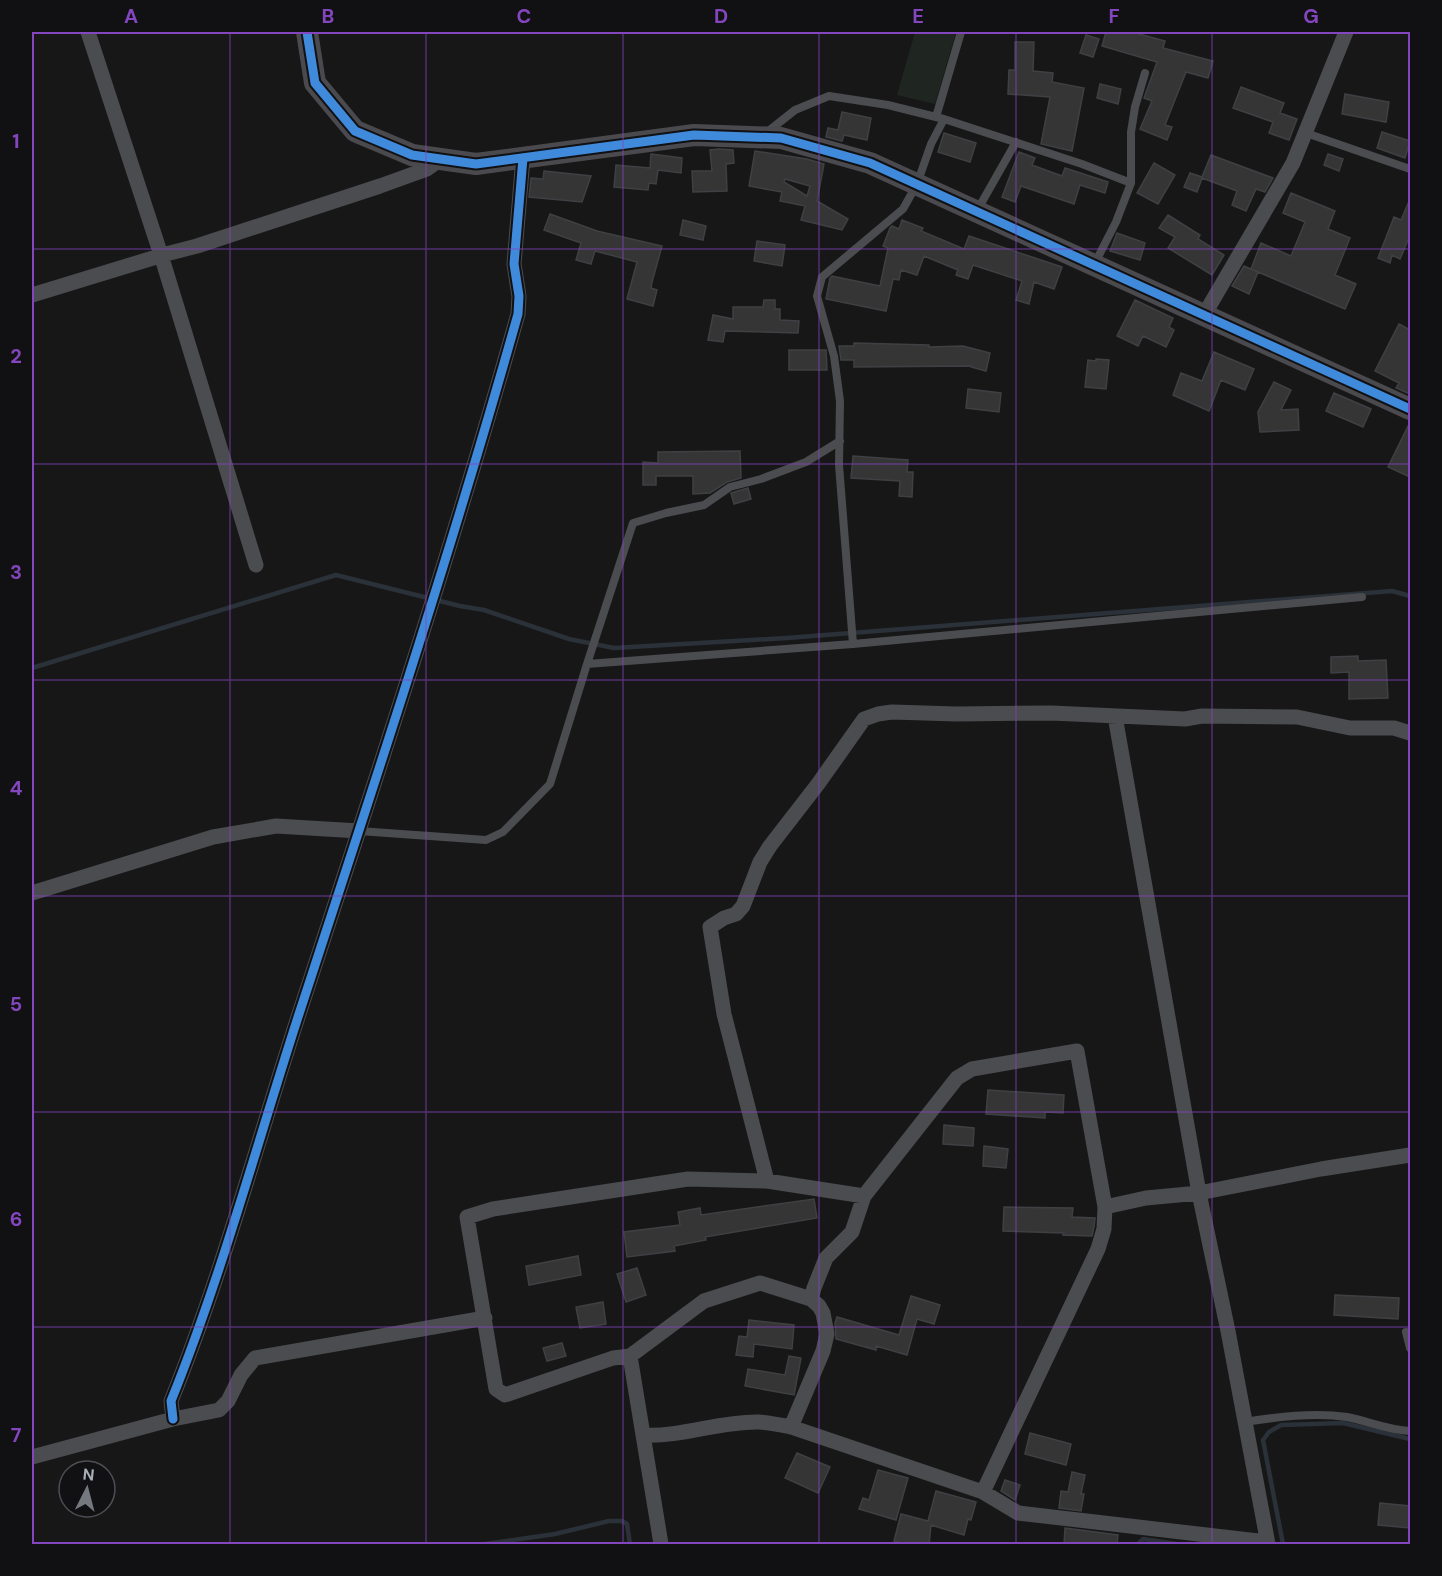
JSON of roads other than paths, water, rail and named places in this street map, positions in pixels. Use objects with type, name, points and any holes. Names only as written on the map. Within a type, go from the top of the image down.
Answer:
[{"type":"street","points":[[88,32],[256,565]]},
{"type":"street","points":[[307,32],[315,83],[355,131],[412,155],[476,164],[694,135],[781,138],[870,163],[1410,410]]},
{"type":"street","points":[[1204,315],[1293,163],[1346,32]]},
{"type":"street","points":[[173,1419],[171,1401],[218,1270],[482,445],[518,314],[514,253],[523,158]]},
{"type":"street","points":[[32,295],[160,255],[197,246],[380,186],[427,170],[441,159]]},
{"type":"street","points":[[766,1181],[724,1014],[710,927],[736,914],[743,906],[765,854],[864,719],[892,712],[1185,719],[1202,716],[1297,717],[1350,728],[1394,728],[1410,733]]},
{"type":"street","points":[[644,1435],[663,1436],[694,1429],[758,1422],[791,1427],[983,1492],[1018,1513],[1267,1543],[1228,1331],[1199,1193],[1115,716]]},
{"type":"street","points":[[32,893],[213,837],[276,826],[359,831]]},
{"type":"street","points":[[812,1299],[826,1258],[852,1232],[864,1196],[957,1077],[972,1069],[1077,1051],[1105,1208],[1104,1229],[1098,1249],[983,1492]]},
{"type":"street","points":[[1105,1208],[1146,1198],[1199,1193],[1321,1169],[1410,1155]]},
{"type":"street","points":[[791,1427],[823,1351],[827,1334],[823,1313],[812,1299],[760,1283],[704,1301],[630,1356],[613,1358],[505,1395],[496,1389],[467,1216],[493,1209],[688,1179],[766,1181],[864,1196]]},
{"type":"street","points":[[32,1458],[173,1419],[224,1408],[241,1375],[255,1358],[485,1318]]},
{"type":"street","points":[[630,1356],[661,1545]]},
{"type":"lane","points":[[853,644],[839,465],[840,400],[834,356],[817,296],[822,277],[903,209],[917,184],[940,118],[961,32]]},
{"type":"lane","points":[[1094,265],[1116,222],[1131,183],[1131,132],[1135,107],[1145,73]]},
{"type":"lane","points":[[760,138],[795,110],[829,96],[888,105],[940,118],[1131,183]]},
{"type":"lane","points":[[1306,133],[1410,169]]},
{"type":"lane","points":[[977,211],[1016,142]]},
{"type":"lane","points":[[359,831],[486,840],[503,832],[550,784],[633,523],[704,505],[730,487],[761,479],[806,462],[840,441]]},
{"type":"lane","points":[[587,664],[853,644],[1362,597]]},
{"type":"lane","points":[[1406,1332],[1410,1348]]},
{"type":"lane","points":[[1244,1422],[1279,1417],[1347,1417],[1410,1431]]},
{"type":"waterway","points":[[32,668],[336,575],[484,610],[569,639],[614,648],[787,638],[1392,591],[1410,596]]},
{"type":"waterway","points":[[1283,1544],[1263,1440],[1269,1432],[1281,1425],[1343,1423],[1410,1439]]},
{"type":"waterway","points":[[485,1544],[555,1534],[609,1521],[622,1521],[627,1524],[630,1544]]},
{"type":"waterway","points":[[1138,1544],[1143,1539],[1177,1544]]}]
